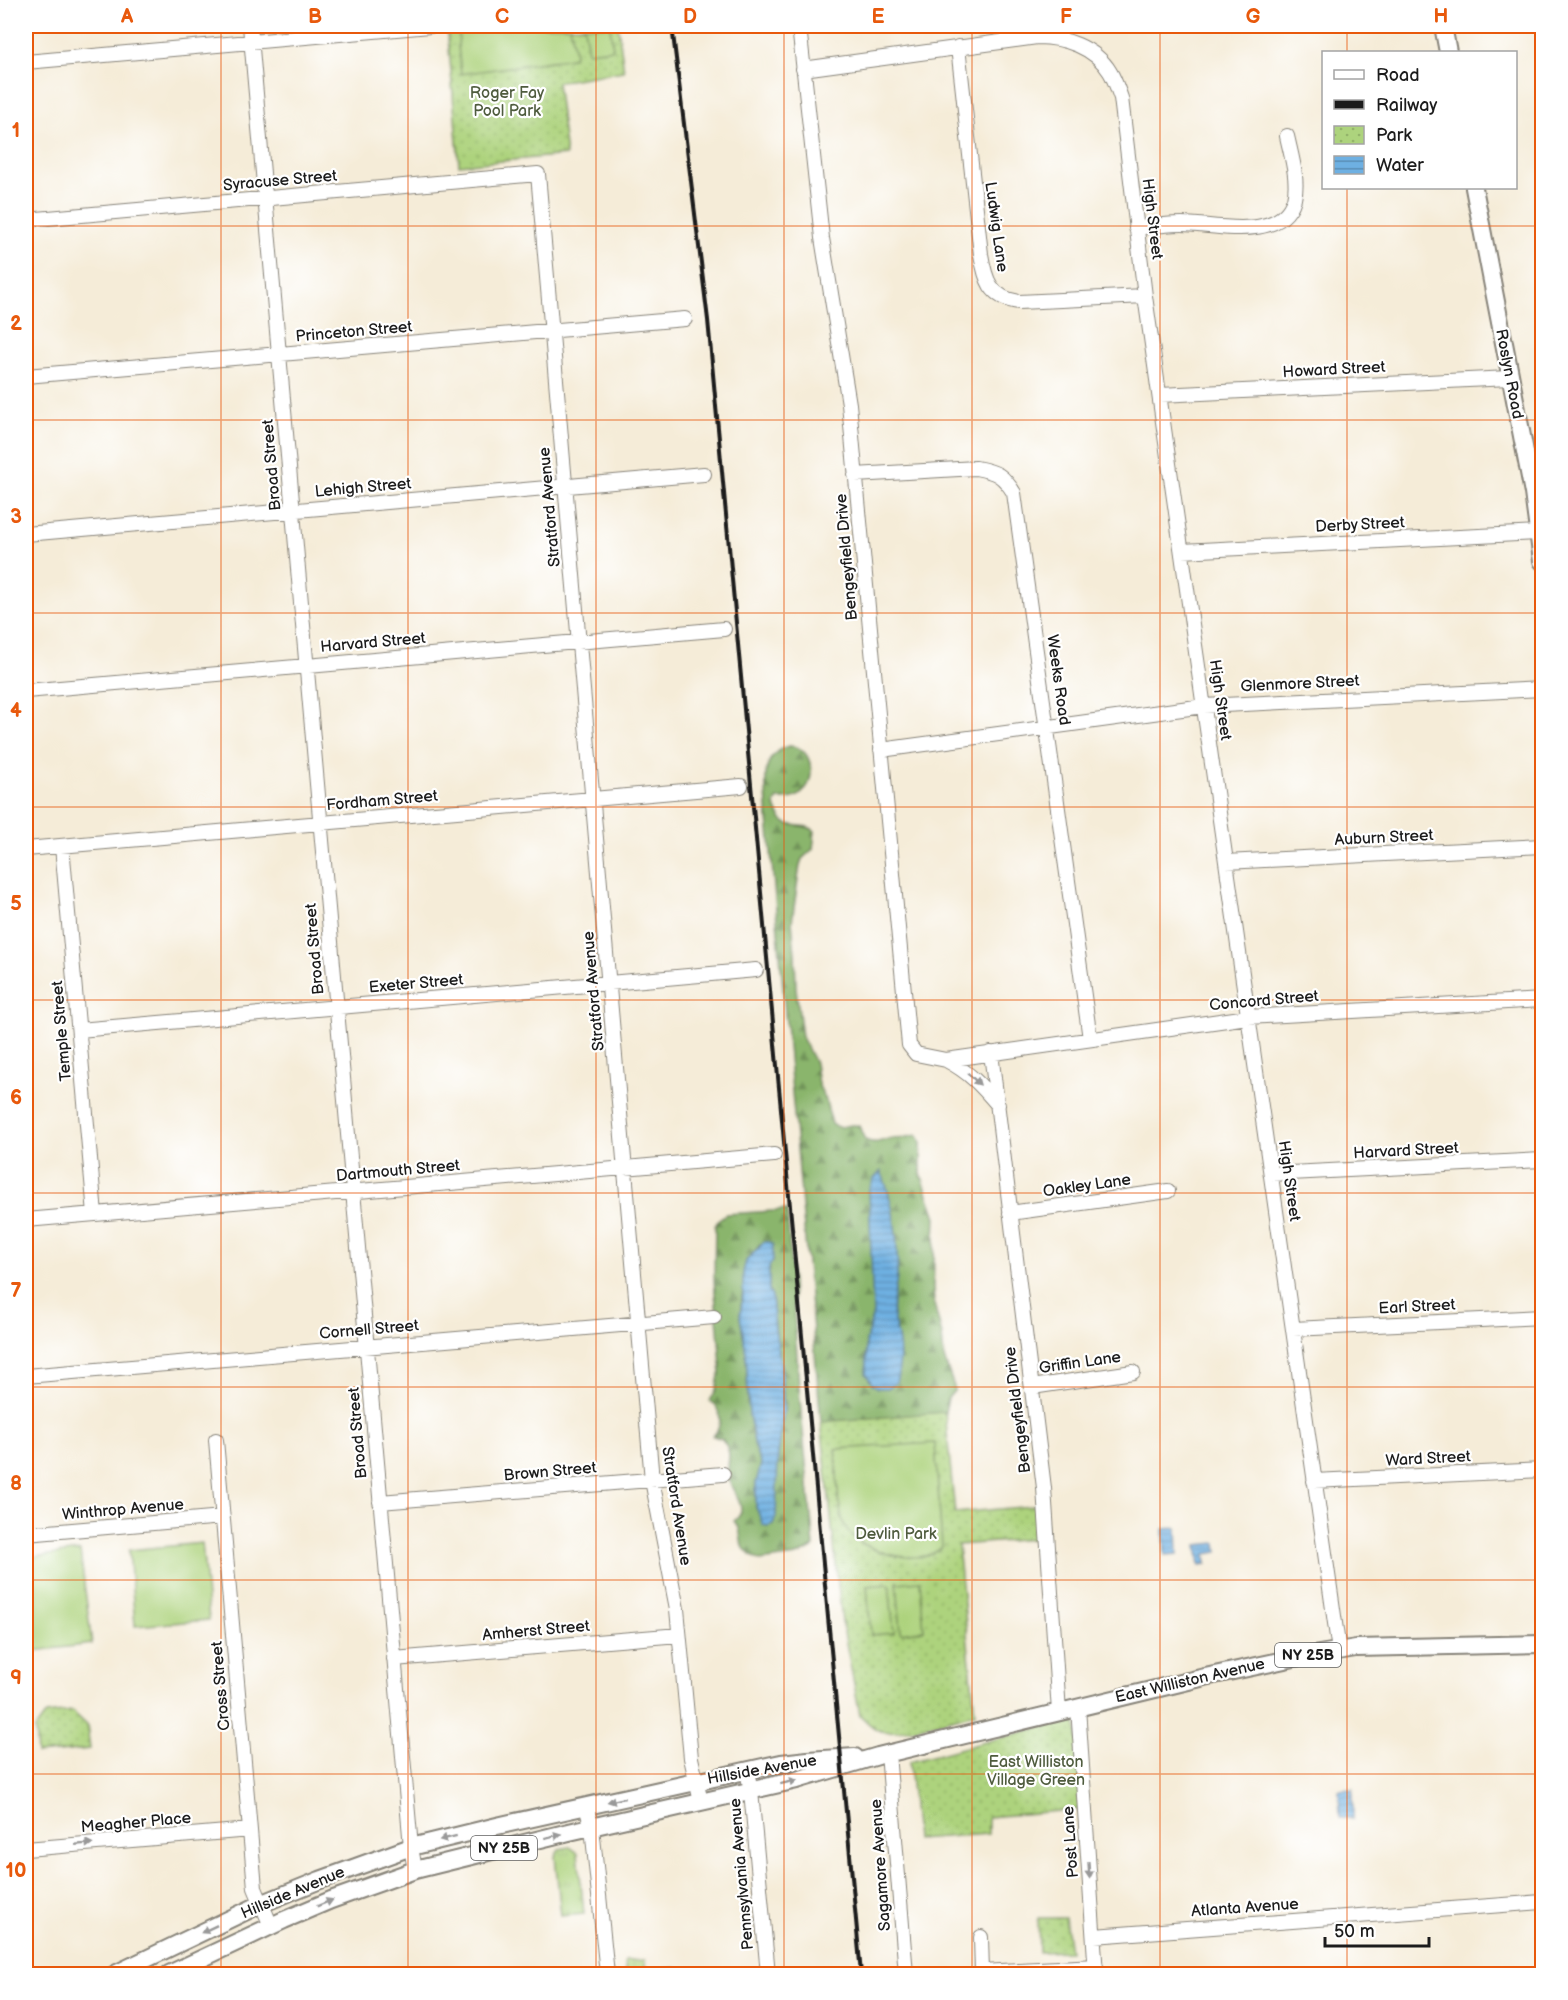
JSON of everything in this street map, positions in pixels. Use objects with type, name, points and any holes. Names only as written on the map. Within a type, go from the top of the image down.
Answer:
[{"type":"main road","points":[[1443,26],[1448,51]]},
{"type":"main road","name":"Roslyn Road","points":[[1474,189],[1509,378],[1538,492],[1542,561]]},
{"type":"main road","name":"East Williston Avenue","points":[[883,1754],[1236,1669],[1339,1651],[1374,1647],[1542,1644]]},
{"type":"main road","name":"Hillside Avenue","points":[[115,1974],[261,1904],[411,1847],[747,1771],[808,1760],[883,1754]]},
{"type":"main road","name":"Hillside Avenue","points":[[169,1974],[331,1900],[415,1870],[751,1791],[827,1772],[883,1754]]},
{"type":"street","name":"Broad Street","points":[[250,26],[394,1659],[415,1870]]},
{"type":"street","points":[[26,62],[430,26]]},
{"type":"street","name":"Bengeyfield Drive","points":[[799,26],[822,238],[846,381],[909,1045],[916,1054],[946,1060],[963,1069],[998,1105]]},
{"type":"street","name":"High Street","points":[[803,69],[958,47],[1049,37],[1074,43],[1102,62],[1110,72],[1121,98],[1145,296],[1339,1651]]},
{"type":"street","name":"Ludwig Lane","points":[[958,47],[981,254],[985,277],[994,291],[1008,301],[1019,302],[1145,296]]},
{"type":"street","points":[[1136,228],[1181,224],[1247,229],[1273,222],[1291,207],[1294,199],[1294,170],[1287,136]]},
{"type":"street","name":"Syracuse Street","points":[[26,220],[538,174]]},
{"type":"street","name":"Stratford Avenue","points":[[538,174],[652,1480],[677,1609],[691,1758],[700,1802]]},
{"type":"street","name":"Princeton Street","points":[[26,376],[685,319]]},
{"type":"street","name":"Howard Street","points":[[1160,395],[1509,378]]},
{"type":"street","name":"Weeks Road","points":[[855,475],[976,468],[993,472],[1007,482],[1014,493],[1090,1039]]},
{"type":"street","name":"Lehigh Street","points":[[26,534],[704,474]]},
{"type":"street","name":"Derby Street","points":[[1182,551],[1539,533]]},
{"type":"street","name":"Harvard Street","points":[[26,691],[724,629]]},
{"type":"street","name":"Glenmore Street","points":[[881,750],[1204,706],[1542,689]]},
{"type":"street","name":"Fordham Street","points":[[26,849],[741,786]]},
{"type":"street","name":"Temple Street","points":[[62,846],[96,1214]]},
{"type":"street","name":"Auburn Street","points":[[1226,862],[1542,846]]},
{"type":"street","name":"Exeter Street","points":[[79,1030],[756,970]]},
{"type":"street","name":"Concord Street","points":[[990,1053],[1248,1017],[1542,1000]]},
{"type":"street","name":"Bengeyfield Drive","points":[[946,1060],[990,1053],[1047,1523],[1059,1712]]},
{"type":"street","name":"Dartmouth Street","points":[[26,1220],[774,1155]]},
{"type":"street","name":"Harvard Street","points":[[1271,1174],[1542,1160]]},
{"type":"street","name":"Oakley Lane","points":[[1010,1213],[1168,1191]]},
{"type":"street","name":"Cornell Street","points":[[26,1376],[714,1317]]},
{"type":"street","name":"Earl Street","points":[[1293,1329],[1542,1317]]},
{"type":"street","name":"Griffin Lane","points":[[1032,1387],[1133,1372]]},
{"type":"street","name":"Cross Street","points":[[216,1440],[255,1888],[271,1926]]},
{"type":"street","name":"Ward Street","points":[[1314,1481],[1542,1470]]},
{"type":"street","name":"Brown Street","points":[[380,1502],[723,1474]]},
{"type":"street","name":"Winthrop Avenue","points":[[26,1534],[223,1517]]},
{"type":"street","name":"Amherst Street","points":[[394,1659],[679,1635]]},
{"type":"street","name":"Post Lane","points":[[1078,1707],[1096,1970]]},
{"type":"street","name":"Sagamore Avenue","points":[[883,1754],[906,1974]]},
{"type":"street","name":"Pennsylvania Avenue","points":[[747,1771],[751,1791],[768,1974]]},
{"type":"street","points":[[586,1807],[592,1827],[607,1974]]},
{"type":"street","name":"Meagher Place","points":[[26,1850],[250,1830]]},
{"type":"street","name":"Atlanta Avenue","points":[[1094,1936],[1542,1902]]},
{"type":"street","points":[[981,1937],[982,1972],[1096,1970]]},
{"type":"green space","name":"Roger Fay Pool Park","points":[[447,26],[618,26],[624,71],[557,82],[566,155],[459,165]]},
{"type":"green space","points":[[460,26],[570,26],[575,54],[572,58],[461,74],[458,46]]},
{"type":"green space","points":[[584,26],[610,26],[613,49],[588,52]]},
{"type":"green space","points":[[789,746],[804,752],[809,759],[811,775],[804,791],[793,798],[778,799],[775,803],[776,808],[780,817],[787,824],[811,828],[815,831],[813,849],[802,859],[800,865],[792,922],[802,1037],[815,1063],[818,1084],[825,1098],[832,1124],[838,1127],[859,1126],[865,1140],[871,1142],[917,1135],[921,1141],[921,1174],[936,1217],[934,1304],[942,1335],[944,1358],[954,1387],[954,1391],[948,1398],[944,1416],[834,1426],[821,1422],[766,788],[766,770],[769,763],[779,750]]},
{"type":"green space","points":[[787,1210],[800,1400],[814,1547],[797,1556],[760,1561],[742,1546],[739,1528],[734,1521],[739,1516],[741,1506],[729,1479],[728,1450],[722,1439],[713,1436],[720,1423],[720,1418],[717,1408],[710,1401],[716,1390],[721,1366],[714,1280],[715,1226],[726,1214]],"holes":[[[760,1245],[773,1260],[769,1267],[769,1291],[772,1297],[781,1366],[784,1409],[776,1475],[756,1507],[756,1483],[761,1464],[756,1453],[749,1414],[746,1353],[740,1316],[746,1261]]]},
{"type":"green space","name":"Devlin Park","points":[[945,1412],[955,1513],[1043,1505],[1046,1538],[958,1545],[975,1713],[910,1729],[878,1730],[860,1715],[842,1623],[821,1422]]},
{"type":"green space","points":[[935,1443],[942,1547],[919,1557],[904,1557],[861,1543],[851,1534],[842,1517],[836,1449]]},
{"type":"green space","points":[[202,1543],[209,1620],[135,1626],[129,1550]]},
{"type":"green space","points":[[80,1551],[92,1644],[26,1652],[26,1558]]},
{"type":"green space","points":[[920,1581],[924,1630],[901,1633],[897,1583]]},
{"type":"green space","points":[[889,1584],[894,1633],[871,1635],[867,1586]]},
{"type":"green space","points":[[72,1711],[87,1725],[90,1749],[37,1754],[35,1729],[46,1714]]},
{"type":"green space","name":"East Williston Village Green","points":[[1076,1718],[1083,1809],[988,1817],[988,1834],[916,1839],[909,1762]]},
{"type":"green space","points":[[570,1847],[578,1853],[584,1914],[561,1916],[555,1856],[559,1849]]},
{"type":"green space","points":[[1038,1918],[1065,1918],[1070,1951],[1039,1952]]},
{"type":"green space","points":[[645,1960],[646,1971],[676,1968],[676,1974],[626,1974],[625,1961]]},
{"type":"water","points":[[881,1171],[895,1223],[897,1250],[893,1310],[900,1360],[896,1383],[888,1388],[878,1388],[872,1384],[866,1374],[866,1341],[873,1313],[869,1189]]},
{"type":"water","points":[[764,1242],[770,1242],[773,1245],[773,1260],[769,1267],[769,1291],[772,1297],[781,1366],[784,1409],[778,1455],[776,1517],[773,1524],[768,1526],[763,1525],[756,1507],[756,1483],[761,1464],[756,1453],[749,1414],[746,1353],[740,1316],[746,1261]]},
{"type":"water","points":[[1177,1528],[1178,1554],[1165,1555],[1164,1529]]},
{"type":"water","points":[[1217,1543],[1218,1552],[1206,1554],[1207,1564],[1200,1565],[1197,1545]]},
{"type":"water","points":[[1353,1789],[1353,1818],[1340,1818],[1339,1790]]},
{"type":"railway","points":[[672,26],[708,320],[861,1974]]}]
